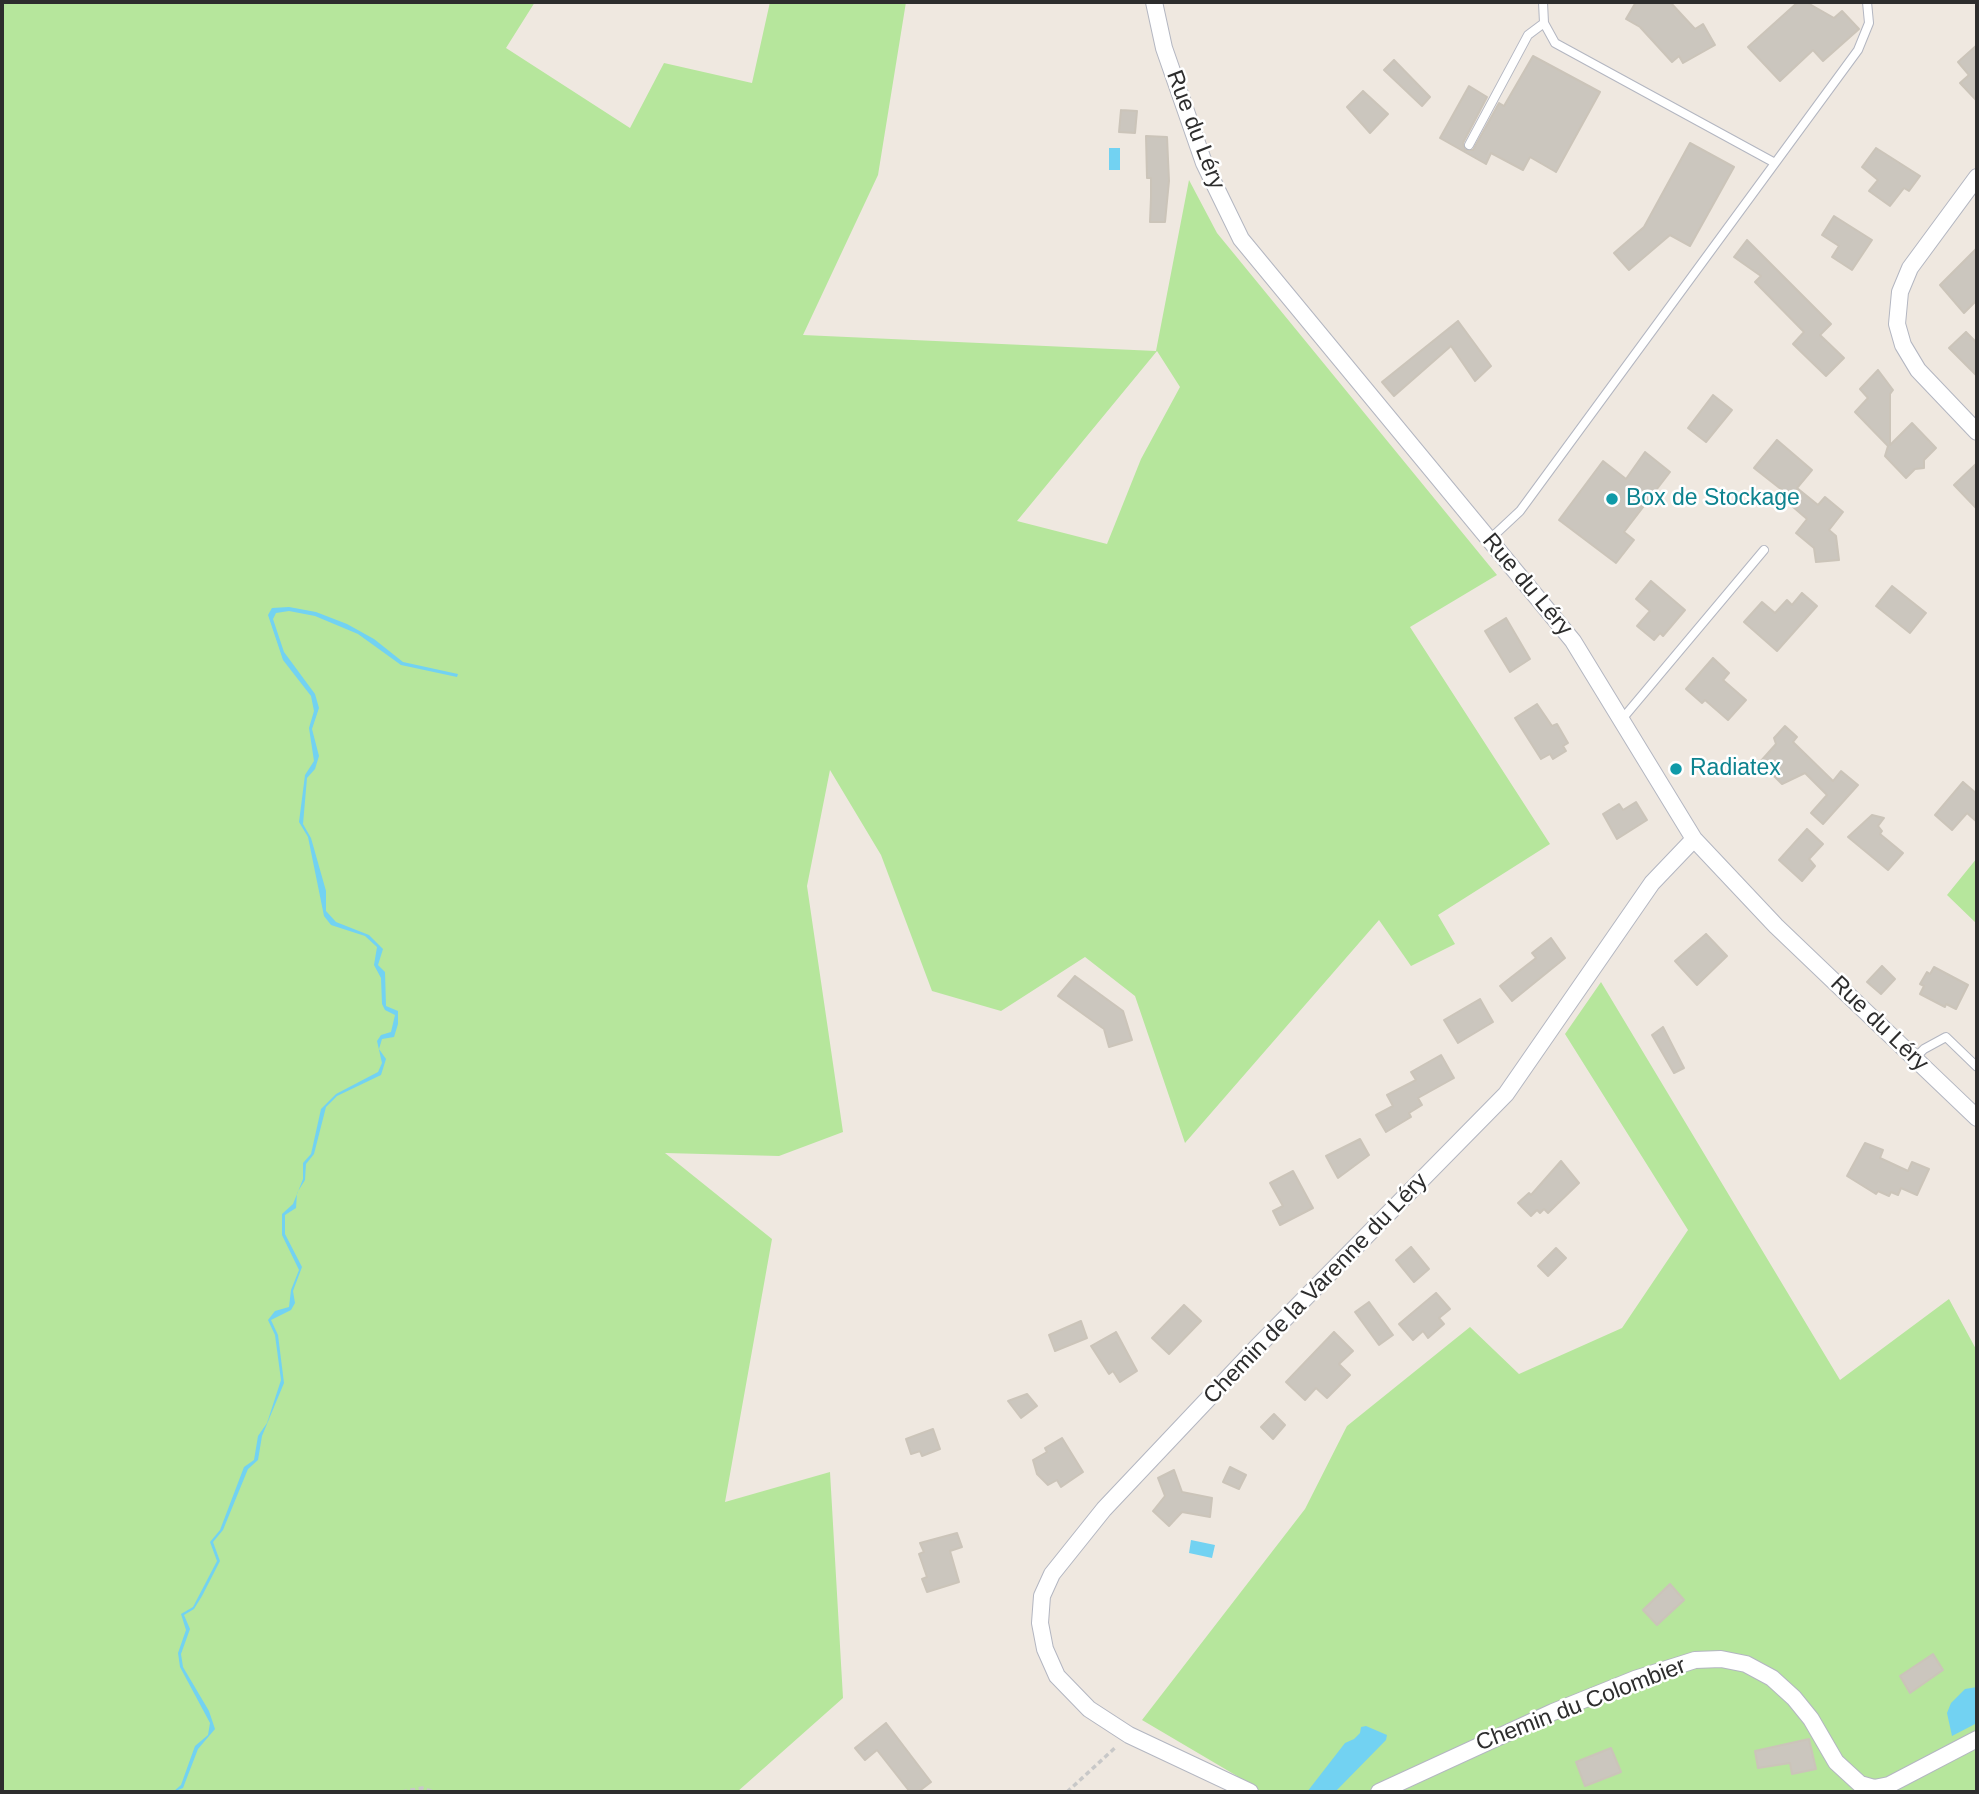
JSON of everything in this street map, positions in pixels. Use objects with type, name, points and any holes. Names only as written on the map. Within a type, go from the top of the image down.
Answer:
[{"type":"street","name":"Rue du Léry","points":[[1153,2],[1164,48],[1204,163],[1241,239],[1573,641],[1623,718],[1694,839],[1776,926],[1977,1118]]},
{"type":"street","points":[[1977,177],[1910,268],[1900,292],[1897,324],[1903,345],[1918,370],[1977,432]]},
{"type":"street","name":"Chemin de la Varenne du Léry","points":[[1129,1735],[1089,1709],[1057,1676],[1045,1649],[1040,1623],[1042,1596],[1052,1574],[1104,1509],[1258,1346],[1506,1094],[1652,883],[1694,839]]},
{"type":"street","name":"Chemin du Colombier","points":[[1379,1792],[1553,1712],[1635,1679],[1695,1660],[1721,1659],[1746,1664],[1772,1678],[1794,1698],[1811,1719],[1836,1762],[1860,1784],[1874,1787],[1889,1785],[1977,1740]]},
{"type":"street","points":[[1129,1735],[1250,1792]]},
{"type":"lane","points":[[1543,2],[1544,23],[1555,43],[1775,163]]},
{"type":"lane","points":[[1489,540],[1520,511],[1858,50],[1869,23],[1867,2]]},
{"type":"lane","points":[[1469,145],[1528,35],[1544,23]]},
{"type":"lane","points":[[1623,718],[1764,550]]},
{"type":"lane","points":[[1915,1058],[1924,1049],[1946,1038],[1977,1067]]},
{"type":"path","points":[[1067,1792],[1129,1735]]},
{"type":"path","points":[[402,1792],[422,1788],[434,1792]]},
{"type":"green space","points":[[2,2],[535,2],[506,48],[630,128],[664,63],[752,83],[770,2],[906,2],[878,175],[803,335],[1156,351],[1189,180],[1217,233],[1497,575],[1410,627],[1550,844],[1438,915],[1455,944],[1411,966],[1379,920],[1185,1143],[1135,996],[1085,957],[1001,1011],[932,991],[881,855],[830,770],[807,886],[843,1132],[779,1156],[665,1153],[772,1239],[725,1502],[830,1472],[843,1698],[737,1792],[2,1792]],"holes":[[[1157,351],[1180,387],[1141,459],[1107,544],[1017,521]]]},
{"type":"green space","points":[[1977,858],[1977,924],[1947,895]]},
{"type":"green space","points":[[1601,982],[1840,1380],[1949,1299],[1977,1351],[1977,1792],[1232,1792],[1237,1776],[1142,1720],[1305,1509],[1347,1426],[1470,1327],[1519,1374],[1622,1328],[1688,1230],[1565,1034]]},
{"type":"water","points":[[1109,148],[1120,148],[1120,170],[1109,170]]},
{"type":"water","points":[[289,607],[316,612],[347,624],[374,639],[403,662],[458,674],[457,677],[401,665],[358,634],[315,616],[289,611],[276,613],[273,619],[284,652],[315,694],[319,708],[312,729],[319,756],[315,769],[307,778],[303,824],[311,838],[326,891],[326,911],[336,922],[369,935],[383,949],[378,965],[385,972],[386,1006],[398,1011],[394,1037],[382,1039],[379,1049],[386,1059],[381,1075],[337,1096],[326,1107],[314,1154],[306,1164],[305,1180],[298,1191],[303,1179],[303,1163],[311,1154],[321,1109],[336,1094],[378,1072],[382,1063],[377,1041],[381,1035],[391,1032],[395,1015],[385,1010],[382,1004],[381,978],[374,965],[377,947],[365,936],[331,925],[324,916],[308,837],[299,822],[305,775],[314,761],[309,728],[314,711],[311,696],[283,660],[268,615],[272,608]]},
{"type":"water","points":[[297,1194],[296,1208],[285,1215],[285,1234],[302,1267],[293,1291],[295,1303],[291,1310],[271,1320],[278,1335],[284,1383],[262,1436],[258,1460],[248,1469],[223,1530],[213,1542],[220,1561],[194,1609],[184,1615],[190,1629],[181,1654],[183,1667],[209,1711],[215,1729],[198,1749],[183,1788],[173,1792],[181,1785],[195,1746],[208,1735],[210,1723],[180,1667],[178,1653],[186,1630],[181,1614],[193,1607],[217,1561],[210,1542],[220,1530],[244,1467],[254,1460],[258,1436],[267,1423],[281,1380],[275,1335],[268,1320],[275,1311],[289,1307],[291,1290],[299,1270],[282,1235],[282,1214],[293,1204]]},
{"type":"water","points":[[1191,1540],[1215,1545],[1212,1558],[1189,1553]]},
{"type":"water","points":[[1977,1687],[1977,1723],[1952,1736],[1947,1713],[1951,1703],[1965,1689]]},
{"type":"water","points":[[1366,1726],[1387,1735],[1386,1740],[1335,1792],[1307,1792],[1345,1743],[1354,1739],[1360,1733],[1361,1727]]},
{"type":"building","points":[[1636,2],[1670,2],[1695,29],[1703,24],[1715,45],[1683,63],[1679,56],[1672,62],[1640,27],[1626,19]]},
{"type":"building","points":[[1798,2],[1806,2],[1834,18],[1842,11],[1859,29],[1823,61],[1813,50],[1780,81],[1748,47]]},
{"type":"building","points":[[1977,45],[1977,101],[1960,83],[1969,75],[1958,62]]},
{"type":"building","points":[[1533,56],[1600,92],[1556,172],[1530,157],[1523,170],[1491,153],[1486,164],[1440,138],[1469,86],[1487,97],[1463,143],[1465,150],[1473,150],[1499,103],[1504,106]]},
{"type":"building","points":[[1394,60],[1430,97],[1422,106],[1384,70]]},
{"type":"building","points":[[1363,91],[1388,114],[1370,133],[1347,107]]},
{"type":"building","points":[[1121,110],[1137,111],[1135,133],[1119,132]]},
{"type":"building","points":[[1146,136],[1167,137],[1169,181],[1165,222],[1150,222],[1151,178],[1147,178]]},
{"type":"building","points":[[1690,143],[1734,167],[1690,246],[1670,235],[1629,270],[1614,253],[1644,227]]},
{"type":"building","points":[[1876,148],[1920,176],[1909,191],[1904,188],[1890,206],[1869,191],[1878,180],[1862,167]]},
{"type":"building","points":[[1834,216],[1872,240],[1852,270],[1832,257],[1839,246],[1822,235]]},
{"type":"building","points":[[1747,240],[1831,324],[1820,335],[1844,358],[1826,376],[1793,344],[1804,332],[1755,282],[1761,276],[1734,257]]},
{"type":"building","points":[[1977,248],[1977,300],[1964,313],[1940,285]]},
{"type":"building","points":[[1458,321],[1491,366],[1475,381],[1451,346],[1394,396],[1382,382]]},
{"type":"building","points":[[1966,332],[1977,343],[1977,376],[1949,348]]},
{"type":"building","points":[[1878,370],[1893,390],[1890,394],[1890,445],[1912,423],[1936,448],[1924,460],[1924,468],[1915,469],[1906,478],[1885,456],[1888,446],[1855,412],[1868,398],[1860,389]]},
{"type":"building","points":[[1713,395],[1732,410],[1706,442],[1688,428]]},
{"type":"building","points":[[1777,440],[1812,470],[1797,488],[1818,505],[1825,497],[1843,512],[1829,530],[1836,536],[1839,560],[1816,562],[1814,548],[1796,533],[1807,519],[1778,494],[1782,490],[1754,468]]},
{"type":"building","name":"Box de Stockage","points":[[1645,452],[1670,472],[1624,532],[1634,540],[1616,563],[1559,520],[1603,461],[1626,479]]},
{"type":"building","points":[[1977,463],[1977,509],[1954,485]]},
{"type":"building","points":[[1651,581],[1685,610],[1663,636],[1660,633],[1654,640],[1637,626],[1650,611],[1636,599]]},
{"type":"building","points":[[1892,586],[1926,613],[1910,633],[1876,606]]},
{"type":"building","points":[[1802,593],[1817,606],[1777,651],[1744,622],[1762,602],[1775,613],[1787,600],[1792,605]]},
{"type":"building","points":[[1506,618],[1530,659],[1510,672],[1485,631]]},
{"type":"building","points":[[1713,658],[1729,673],[1723,680],[1746,700],[1728,720],[1705,700],[1702,703],[1686,689]]},
{"type":"building","points":[[1537,704],[1552,726],[1557,724],[1568,743],[1563,746],[1566,751],[1553,759],[1550,754],[1541,759],[1515,718]]},
{"type":"building","points":[[1785,726],[1797,737],[1793,742],[1833,781],[1841,771],[1858,785],[1823,824],[1811,813],[1827,795],[1805,773],[1782,784],[1760,762],[1776,744],[1774,738]]},
{"type":"building","points":[[1963,782],[1977,794],[1977,822],[1967,813],[1952,830],[1935,815]]},
{"type":"building","points":[[1636,802],[1647,820],[1617,839],[1603,814],[1619,804],[1623,810]]},
{"type":"building","points":[[1872,815],[1884,818],[1878,826],[1882,831],[1880,834],[1903,853],[1888,870],[1848,837]]},
{"type":"building","points":[[1807,829],[1823,844],[1809,859],[1815,866],[1802,881],[1779,860]]},
{"type":"building","points":[[1706,934],[1727,956],[1697,985],[1675,961]]},
{"type":"building","points":[[1551,938],[1565,958],[1512,1001],[1500,986],[1536,958],[1532,953]]},
{"type":"building","points":[[1882,966],[1895,979],[1881,994],[1867,982]]},
{"type":"building","points":[[1934,967],[1968,985],[1956,1009],[1946,1004],[1945,1007],[1920,994],[1924,986],[1920,984],[1927,972],[1930,974]]},
{"type":"building","points":[[1075,976],[1123,1011],[1132,1040],[1109,1047],[1104,1029],[1058,996]]},
{"type":"building","points":[[1480,999],[1493,1022],[1458,1043],[1444,1020]]},
{"type":"building","points":[[1663,1027],[1684,1068],[1674,1073],[1652,1035]]},
{"type":"building","points":[[1441,1055],[1454,1078],[1418,1098],[1422,1105],[1409,1113],[1411,1117],[1386,1132],[1376,1115],[1393,1106],[1387,1095],[1416,1080],[1411,1072]]},
{"type":"building","points":[[1360,1139],[1369,1155],[1338,1178],[1326,1156]]},
{"type":"building","points":[[1865,1143],[1883,1150],[1880,1158],[1908,1171],[1912,1162],[1929,1169],[1917,1195],[1901,1188],[1898,1195],[1891,1192],[1889,1196],[1878,1191],[1876,1194],[1847,1176]]},
{"type":"building","points":[[1561,1161],[1579,1183],[1548,1213],[1544,1209],[1540,1213],[1537,1210],[1531,1216],[1518,1203],[1529,1193],[1531,1195]]},
{"type":"building","points":[[1293,1171],[1313,1208],[1280,1225],[1273,1211],[1283,1206],[1270,1183]]},
{"type":"building","points":[[1411,1247],[1429,1269],[1414,1282],[1396,1260]]},
{"type":"building","points":[[1556,1248],[1566,1258],[1548,1276],[1538,1266]]},
{"type":"building","points":[[1436,1293],[1450,1309],[1439,1318],[1444,1324],[1428,1338],[1423,1331],[1413,1340],[1399,1324]]},
{"type":"building","points":[[1369,1302],[1393,1335],[1379,1345],[1355,1312]]},
{"type":"building","points":[[1184,1305],[1201,1321],[1169,1354],[1152,1338]]},
{"type":"building","points":[[1081,1321],[1087,1338],[1055,1351],[1049,1335]]},
{"type":"building","points":[[1116,1332],[1137,1371],[1120,1382],[1113,1371],[1109,1374],[1091,1346]]},
{"type":"building","points":[[1334,1332],[1353,1351],[1339,1364],[1350,1375],[1327,1398],[1316,1388],[1305,1400],[1286,1382]]},
{"type":"building","points":[[1027,1394],[1037,1406],[1021,1418],[1008,1401]]},
{"type":"building","points":[[1274,1414],[1285,1425],[1273,1439],[1261,1427]]},
{"type":"building","points":[[933,1429],[940,1449],[922,1456],[920,1451],[911,1454],[906,1439]]},
{"type":"building","points":[[1062,1438],[1083,1472],[1061,1487],[1057,1480],[1048,1485],[1037,1474],[1033,1460],[1047,1452],[1045,1448]]},
{"type":"building","points":[[1230,1467],[1246,1475],[1239,1489],[1223,1482]]},
{"type":"building","points":[[1174,1470],[1182,1492],[1212,1498],[1210,1517],[1182,1512],[1169,1526],[1153,1511],[1165,1496],[1158,1478]]},
{"type":"building","points":[[957,1533],[962,1547],[950,1551],[959,1582],[927,1592],[922,1579],[927,1577],[919,1554],[924,1552],[920,1543]]},
{"type":"building","points":[[1670,1584],[1684,1600],[1657,1625],[1643,1610]]},
{"type":"building","points":[[1933,1654],[1943,1670],[1910,1693],[1900,1676]]},
{"type":"building","points":[[886,1723],[931,1782],[918,1792],[910,1792],[877,1750],[865,1760],[855,1748]]},
{"type":"building","points":[[1809,1739],[1816,1769],[1792,1774],[1790,1763],[1758,1768],[1755,1751]]},
{"type":"building","points":[[1611,1748],[1621,1772],[1585,1786],[1576,1762]]},
{"type":"place","name":"Box de Stockage","points":[[1612,499]]},
{"type":"place","name":"Radiatex","points":[[1676,769]]}]
